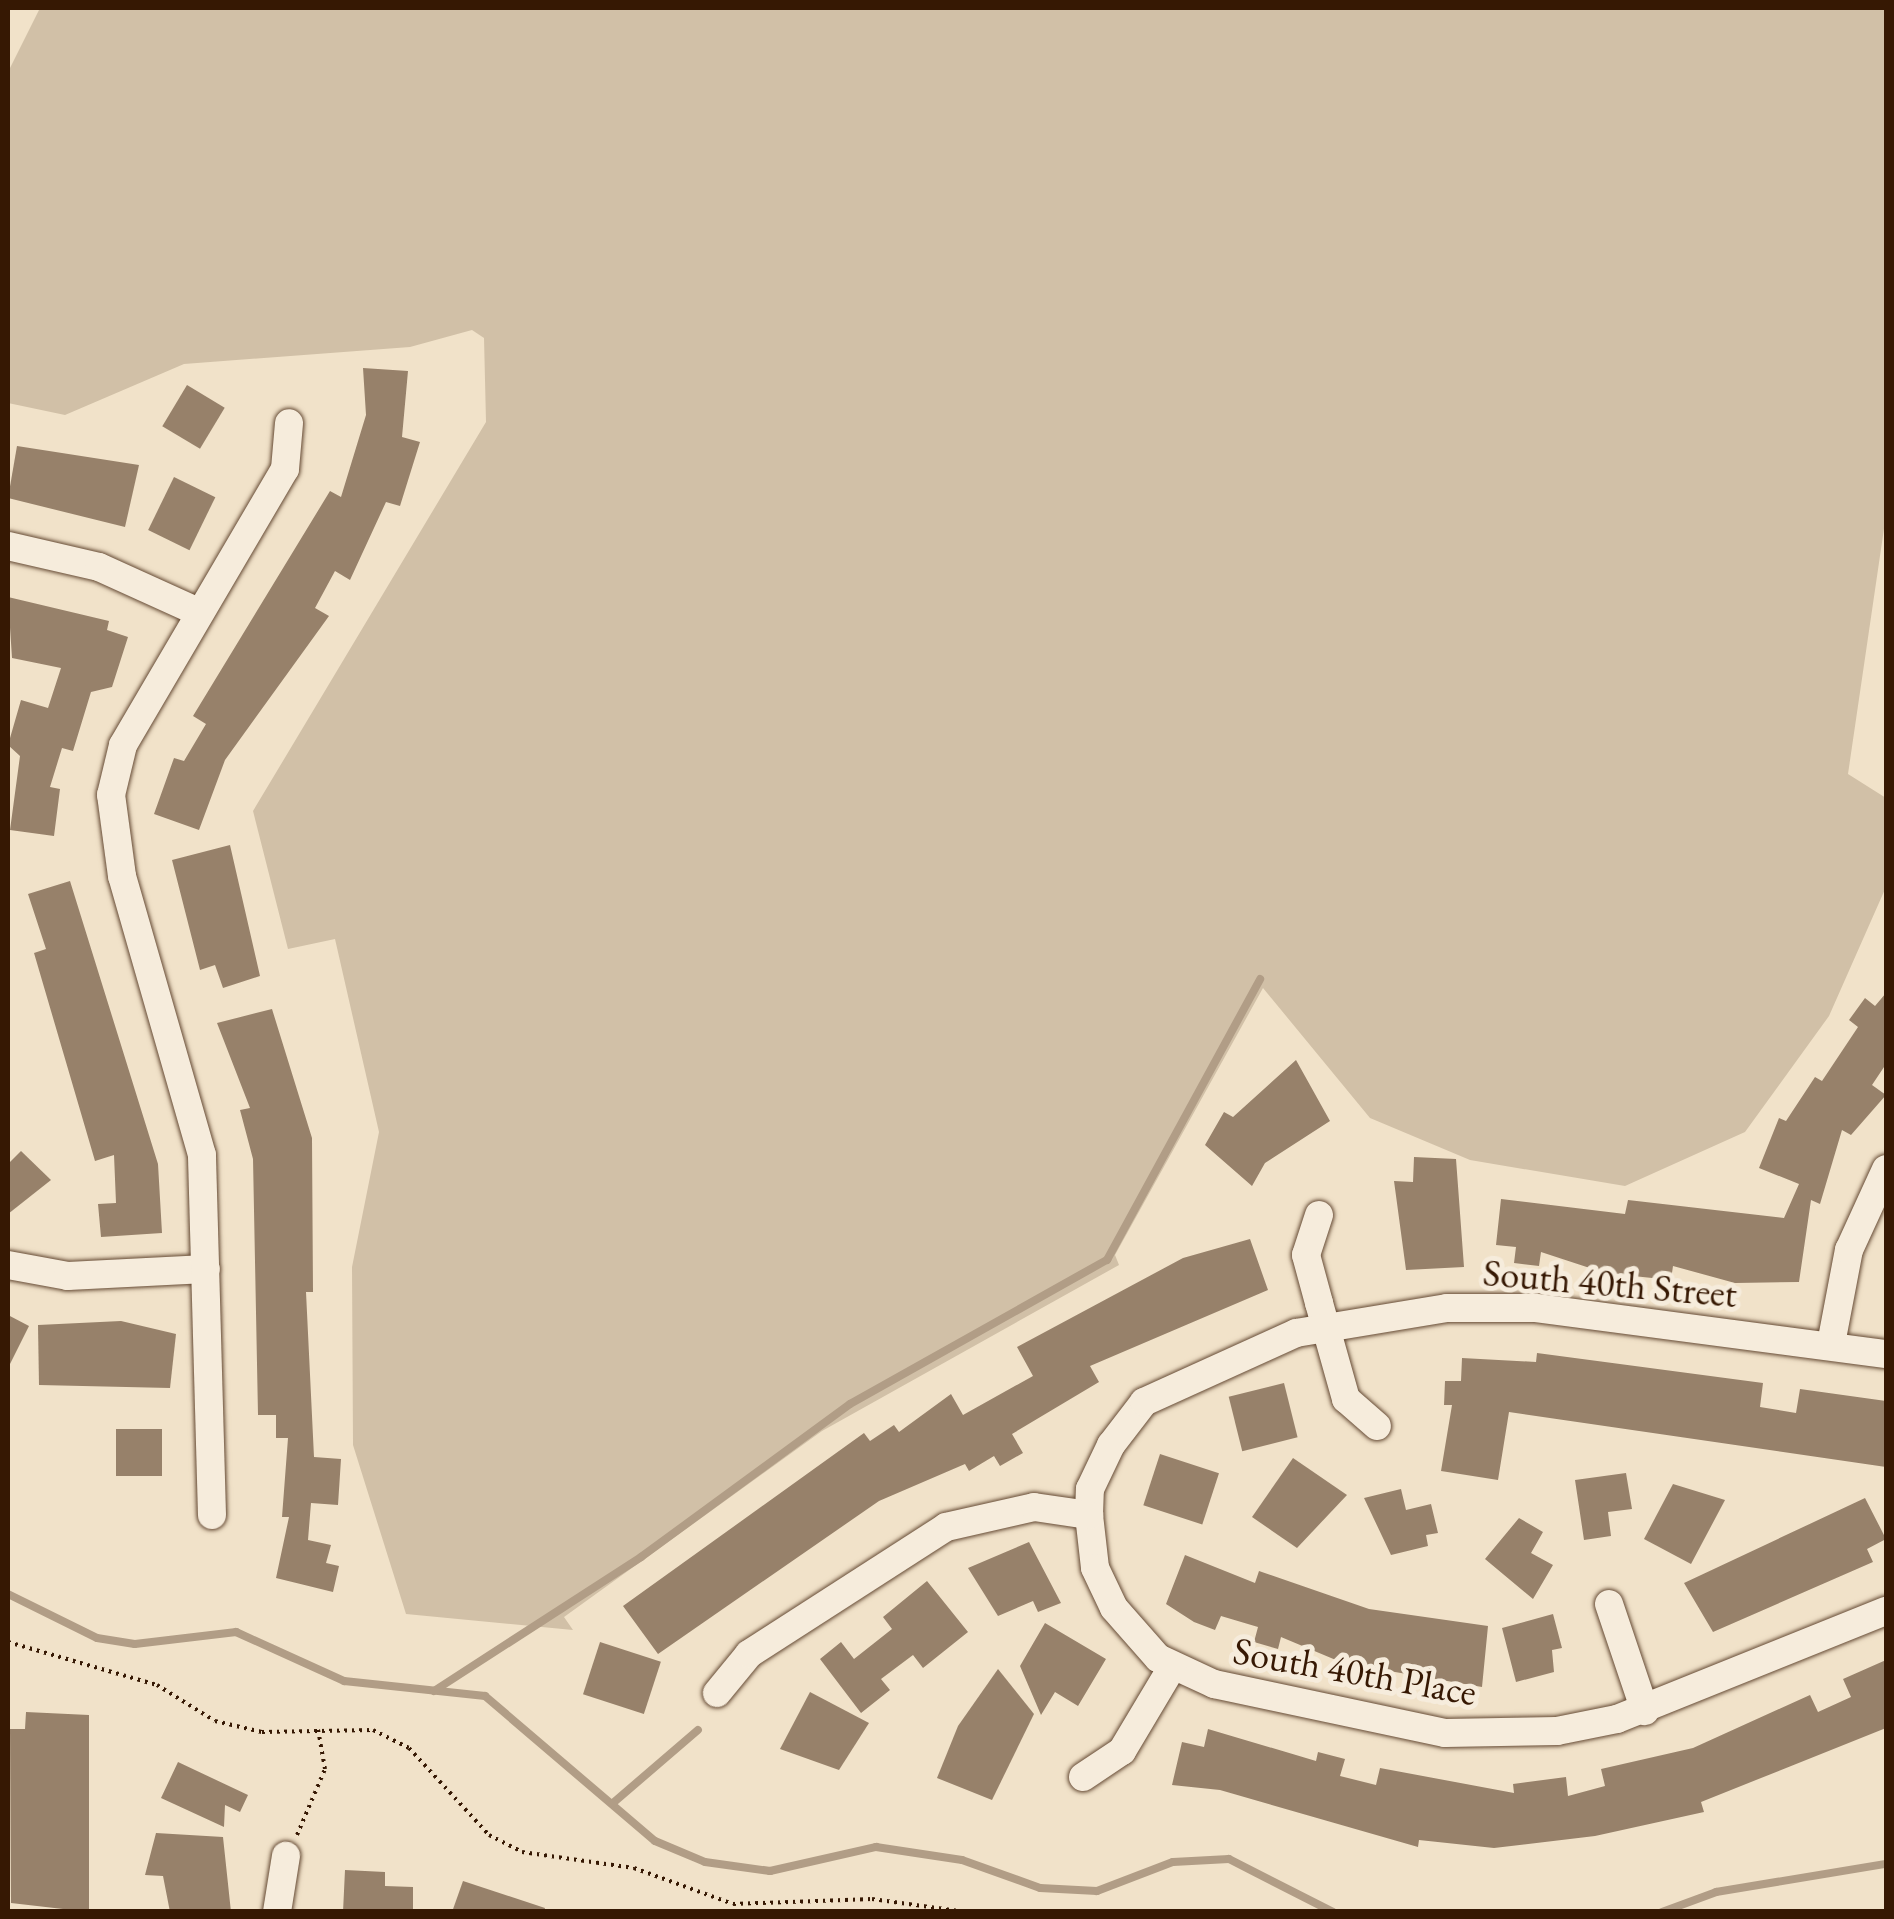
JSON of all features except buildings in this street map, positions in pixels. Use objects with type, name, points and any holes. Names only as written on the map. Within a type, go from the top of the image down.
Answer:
[{"type":"street","points":[[212,1515],[202,1155],[122,876],[111,795],[122,745],[285,469],[290,423]]},
{"type":"street","points":[[8,546],[100,567],[198,612]]},
{"type":"street","points":[[1831,1344],[1849,1250],[1886,1168]]},
{"type":"street","points":[[1319,1215],[1306,1255],[1326,1327],[1346,1398],[1378,1426]]},
{"type":"street","points":[[8,1265],[68,1276],[206,1269]]},
{"type":"street","name":"South 40th Street","points":[[1089,1515],[1090,1489],[1111,1446],[1144,1402],[1194,1374],[1326,1327],[1447,1308],[1536,1308],[1886,1354]]},
{"type":"street","points":[[717,1693],[749,1654],[946,1526],[1034,1507],[1089,1515]]},
{"type":"street","name":"South 40th Place","points":[[1089,1515],[1095,1568],[1114,1608],[1140,1645],[1172,1666],[1214,1684],[1446,1733],[1557,1731],[1646,1711],[1886,1611]]},
{"type":"street","points":[[1609,1604],[1646,1711]]},
{"type":"street","points":[[1083,1777],[1122,1751],[1172,1666]]},
{"type":"street","points":[[277,1912],[286,1856]]},
{"type":"path","points":[[8,1642],[157,1686],[215,1720],[318,1730],[373,1730],[409,1748],[489,1835],[522,1852],[634,1868],[733,1904],[872,1899],[966,1912]]},
{"type":"path","points":[[286,1856],[325,1770],[318,1730]]},
{"type":"shaded area","points":[[40,8],[1886,8],[1886,515],[1848,774],[1886,798],[1886,887],[1829,1016],[1745,1132],[1625,1186],[1470,1160],[1370,1118],[1263,988],[1115,1255],[1119,1265],[822,1431],[564,1617],[573,1630],[406,1614],[353,1445],[352,1267],[379,1132],[335,939],[288,949],[253,811],[486,422],[484,338],[472,330],[410,347],[184,364],[65,415],[8,403],[8,72]]},
{"type":"waterway","points":[[434,1691],[641,1557],[850,1404],[1107,1260],[1260,979]]},
{"type":"waterway","points":[[8,1594],[97,1638],[135,1644],[236,1632],[344,1681],[485,1696],[655,1841],[705,1862],[770,1871],[876,1847],[962,1860],[1040,1888],[1097,1891],[1173,1862],[1229,1859],[1333,1912]]},
{"type":"waterway","points":[[613,1803],[698,1730]]},
{"type":"waterway","points":[[1662,1912],[1716,1892],[1886,1864]]}]
